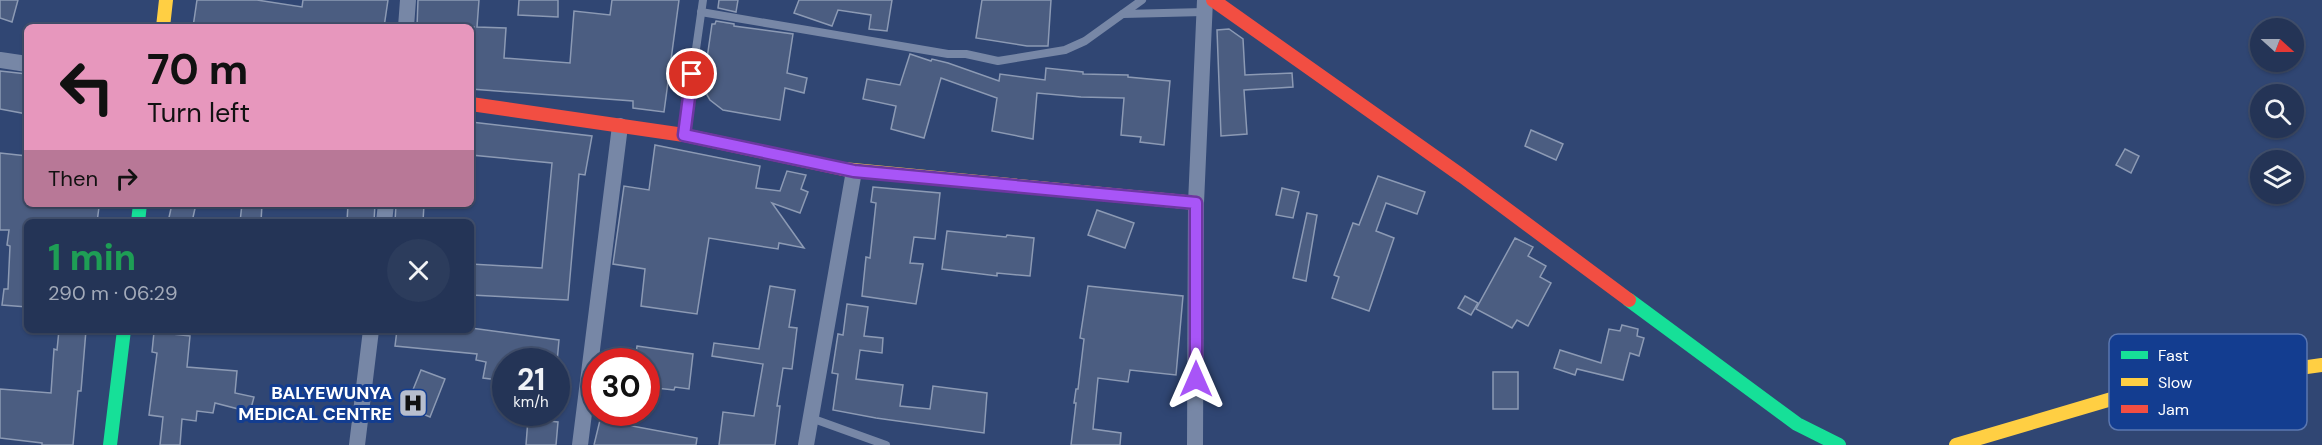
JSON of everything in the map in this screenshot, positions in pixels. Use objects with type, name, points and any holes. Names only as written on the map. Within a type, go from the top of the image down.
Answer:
[{"type":"street","points":[[163,24],[166,0]]},
{"type":"street","points":[[406,24],[408,0]]},
{"type":"street","points":[[1195,445],[1196,203],[1207,4]]},
{"type":"street","points":[[1207,4],[1462,176],[1797,424],[1839,445]]},
{"type":"street","points":[[0,60],[24,64]]},
{"type":"street","points":[[474,104],[684,135],[854,171],[1196,203]]},
{"type":"street","points":[[580,445],[620,126]]},
{"type":"street","points":[[806,445],[854,171]]},
{"type":"street","points":[[110,445],[124,333]]},
{"type":"street","points":[[357,445],[371,333]]},
{"type":"street","points":[[2307,367],[2322,365]]},
{"type":"street","points":[[1956,445],[2109,400]]},
{"type":"lane","points":[[684,135],[702,0]]},
{"type":"lane","points":[[701,12],[948,54],[966,54],[998,62],[1065,50],[1085,41],[1142,0]]},
{"type":"lane","points":[[1123,14],[1207,4]]},
{"type":"lane","points":[[811,418],[886,445]]},
{"type":"building","points":[[0,0],[18,0],[12,22],[0,18]]},
{"type":"building","points":[[197,0],[257,0],[302,7],[303,0],[388,0],[384,24],[193,24]]},
{"type":"building","points":[[418,0],[479,0],[477,27],[506,28],[504,58],[570,63],[574,11],[610,15],[612,0],[679,0],[664,112],[633,108],[633,101],[474,89],[474,24],[417,24]]},
{"type":"building","points":[[519,0],[558,0],[558,17],[518,15]]},
{"type":"building","points":[[719,0],[738,0],[736,12],[718,8]]},
{"type":"building","points":[[799,0],[892,0],[887,31],[869,29],[871,15],[838,10],[832,26],[794,13]]},
{"type":"building","points":[[982,0],[1051,0],[1048,46],[1027,46],[976,38]]},
{"type":"building","points":[[716,21],[734,24],[734,26],[793,34],[787,73],[807,78],[804,93],[785,88],[780,120],[723,110],[710,100],[704,79],[712,24]]},
{"type":"building","points":[[1229,29],[1243,39],[1245,75],[1292,73],[1293,87],[1244,90],[1247,134],[1221,136],[1217,30]]},
{"type":"building","points":[[910,54],[931,61],[932,59],[948,63],[999,81],[1000,74],[1045,80],[1046,68],[1083,72],[1083,74],[1128,75],[1128,77],[1170,81],[1164,145],[1140,142],[1141,137],[1121,135],[1124,98],[1037,93],[1033,139],[992,131],[997,98],[941,78],[924,138],[891,129],[896,106],[863,99],[867,79],[900,85]]},
{"type":"building","points":[[0,71],[24,74],[24,113],[0,109]]},
{"type":"building","points":[[474,122],[592,136],[585,175],[579,174],[568,300],[474,295],[474,264],[542,268],[552,163],[474,155]]},
{"type":"building","points":[[1531,130],[1563,144],[1556,160],[1525,146]]},
{"type":"building","points":[[655,145],[760,166],[756,188],[780,191],[787,171],[806,175],[801,189],[808,192],[800,213],[772,203],[804,248],[779,243],[778,249],[709,238],[697,314],[641,306],[645,269],[613,264],[624,186],[649,190]]},
{"type":"building","points":[[2125,149],[2139,156],[2131,173],[2116,165]]},
{"type":"building","points":[[0,153],[24,156],[24,207],[99,207],[97,219],[24,219],[24,307],[2,305],[4,289],[8,289],[10,246],[7,245],[9,230],[0,230]]},
{"type":"building","points":[[1378,176],[1425,192],[1417,214],[1386,203],[1376,231],[1394,238],[1369,311],[1332,298],[1339,277],[1334,275],[1353,223],[1359,225]]},
{"type":"building","points":[[873,187],[940,193],[935,239],[914,237],[910,263],[923,264],[916,304],[862,296],[866,257],[870,258],[876,203],[871,202]]},
{"type":"building","points":[[1282,188],[1299,192],[1293,218],[1276,215]]},
{"type":"building","points":[[171,207],[195,207],[193,219],[169,219]]},
{"type":"building","points":[[242,207],[262,207],[261,219],[240,219]]},
{"type":"building","points":[[348,207],[375,207],[374,219],[347,219]]},
{"type":"building","points":[[396,207],[424,207],[423,219],[395,219]]},
{"type":"building","points":[[1097,210],[1134,223],[1125,248],[1088,235]]},
{"type":"building","points":[[1307,213],[1317,215],[1306,281],[1293,278]]},
{"type":"building","points":[[947,231],[1034,238],[1030,276],[997,273],[997,276],[942,269]]},
{"type":"building","points":[[1515,238],[1533,247],[1528,256],[1546,266],[1540,277],[1551,283],[1528,326],[1517,320],[1512,328],[1476,309]]},
{"type":"building","points":[[770,286],[795,290],[789,327],[797,328],[792,369],[783,368],[777,406],[780,406],[775,445],[719,445],[723,412],[754,416],[763,364],[712,356],[714,343],[759,349]]},
{"type":"building","points":[[1088,286],[1183,296],[1176,375],[1130,370],[1128,382],[1098,378],[1093,429],[1121,433],[1120,445],[1071,445],[1076,403],[1074,403],[1084,339],[1080,338]]},
{"type":"building","points":[[1465,296],[1478,303],[1471,315],[1458,308]]},
{"type":"building","points":[[847,304],[868,307],[864,336],[883,338],[882,353],[860,350],[856,379],[903,385],[900,406],[930,409],[933,386],[987,393],[984,433],[833,410],[838,374],[832,373],[838,334],[843,335]]},
{"type":"building","points":[[1622,325],[1638,329],[1637,336],[1644,338],[1639,356],[1630,353],[1623,380],[1577,369],[1575,375],[1554,368],[1560,350],[1601,363],[1609,329],[1620,331]]},
{"type":"building","points":[[474,328],[559,340],[558,348],[492,348],[492,379],[483,378],[486,362],[476,360],[477,354],[395,346],[397,333],[474,333]]},
{"type":"building","points":[[59,333],[86,333],[81,391],[78,391],[73,445],[42,445],[42,443],[0,438],[0,389],[51,393],[54,349],[57,350]]},
{"type":"building","points":[[154,333],[190,336],[187,367],[237,371],[235,393],[254,397],[250,412],[215,403],[213,413],[197,411],[196,421],[182,419],[180,445],[160,445],[163,417],[149,415],[157,353],[152,352]]},
{"type":"building","points":[[660,349],[693,354],[689,389],[675,387],[674,390],[660,388]]},
{"type":"building","points":[[421,370],[445,379],[430,417],[406,407]]},
{"type":"building","points":[[1493,372],[1518,372],[1518,409],[1493,409]]},
{"type":"building","points":[[527,426],[558,426],[556,445],[526,445]]},
{"type":"building","points":[[599,426],[632,426],[697,438],[696,445],[594,445]]},
{"type":"traffic: fast","points":[[138,219],[140,207]]},
{"type":"traffic: fast","points":[[1629,300],[1797,424],[1839,445]]},
{"type":"traffic: fast","points":[[110,445],[124,333]]},
{"type":"traffic: slow","points":[[163,24],[166,0]]},
{"type":"traffic: slow","points":[[843,169],[1196,203]]},
{"type":"traffic: slow","points":[[2307,367],[2322,365]]},
{"type":"traffic: slow","points":[[1956,445],[2109,400]]},
{"type":"traffic: jam","points":[[1213,0],[1462,176],[1629,300]]},
{"type":"traffic: jam","points":[[474,104],[684,135],[843,169]]},
{"type":"place","name":"BALYEWUNYA MEDICAL CENTRE","points":[[413,403]]},
{"type":"route","points":[[692,74],[684,135],[854,171],[1196,203],[1196,379]]}]
